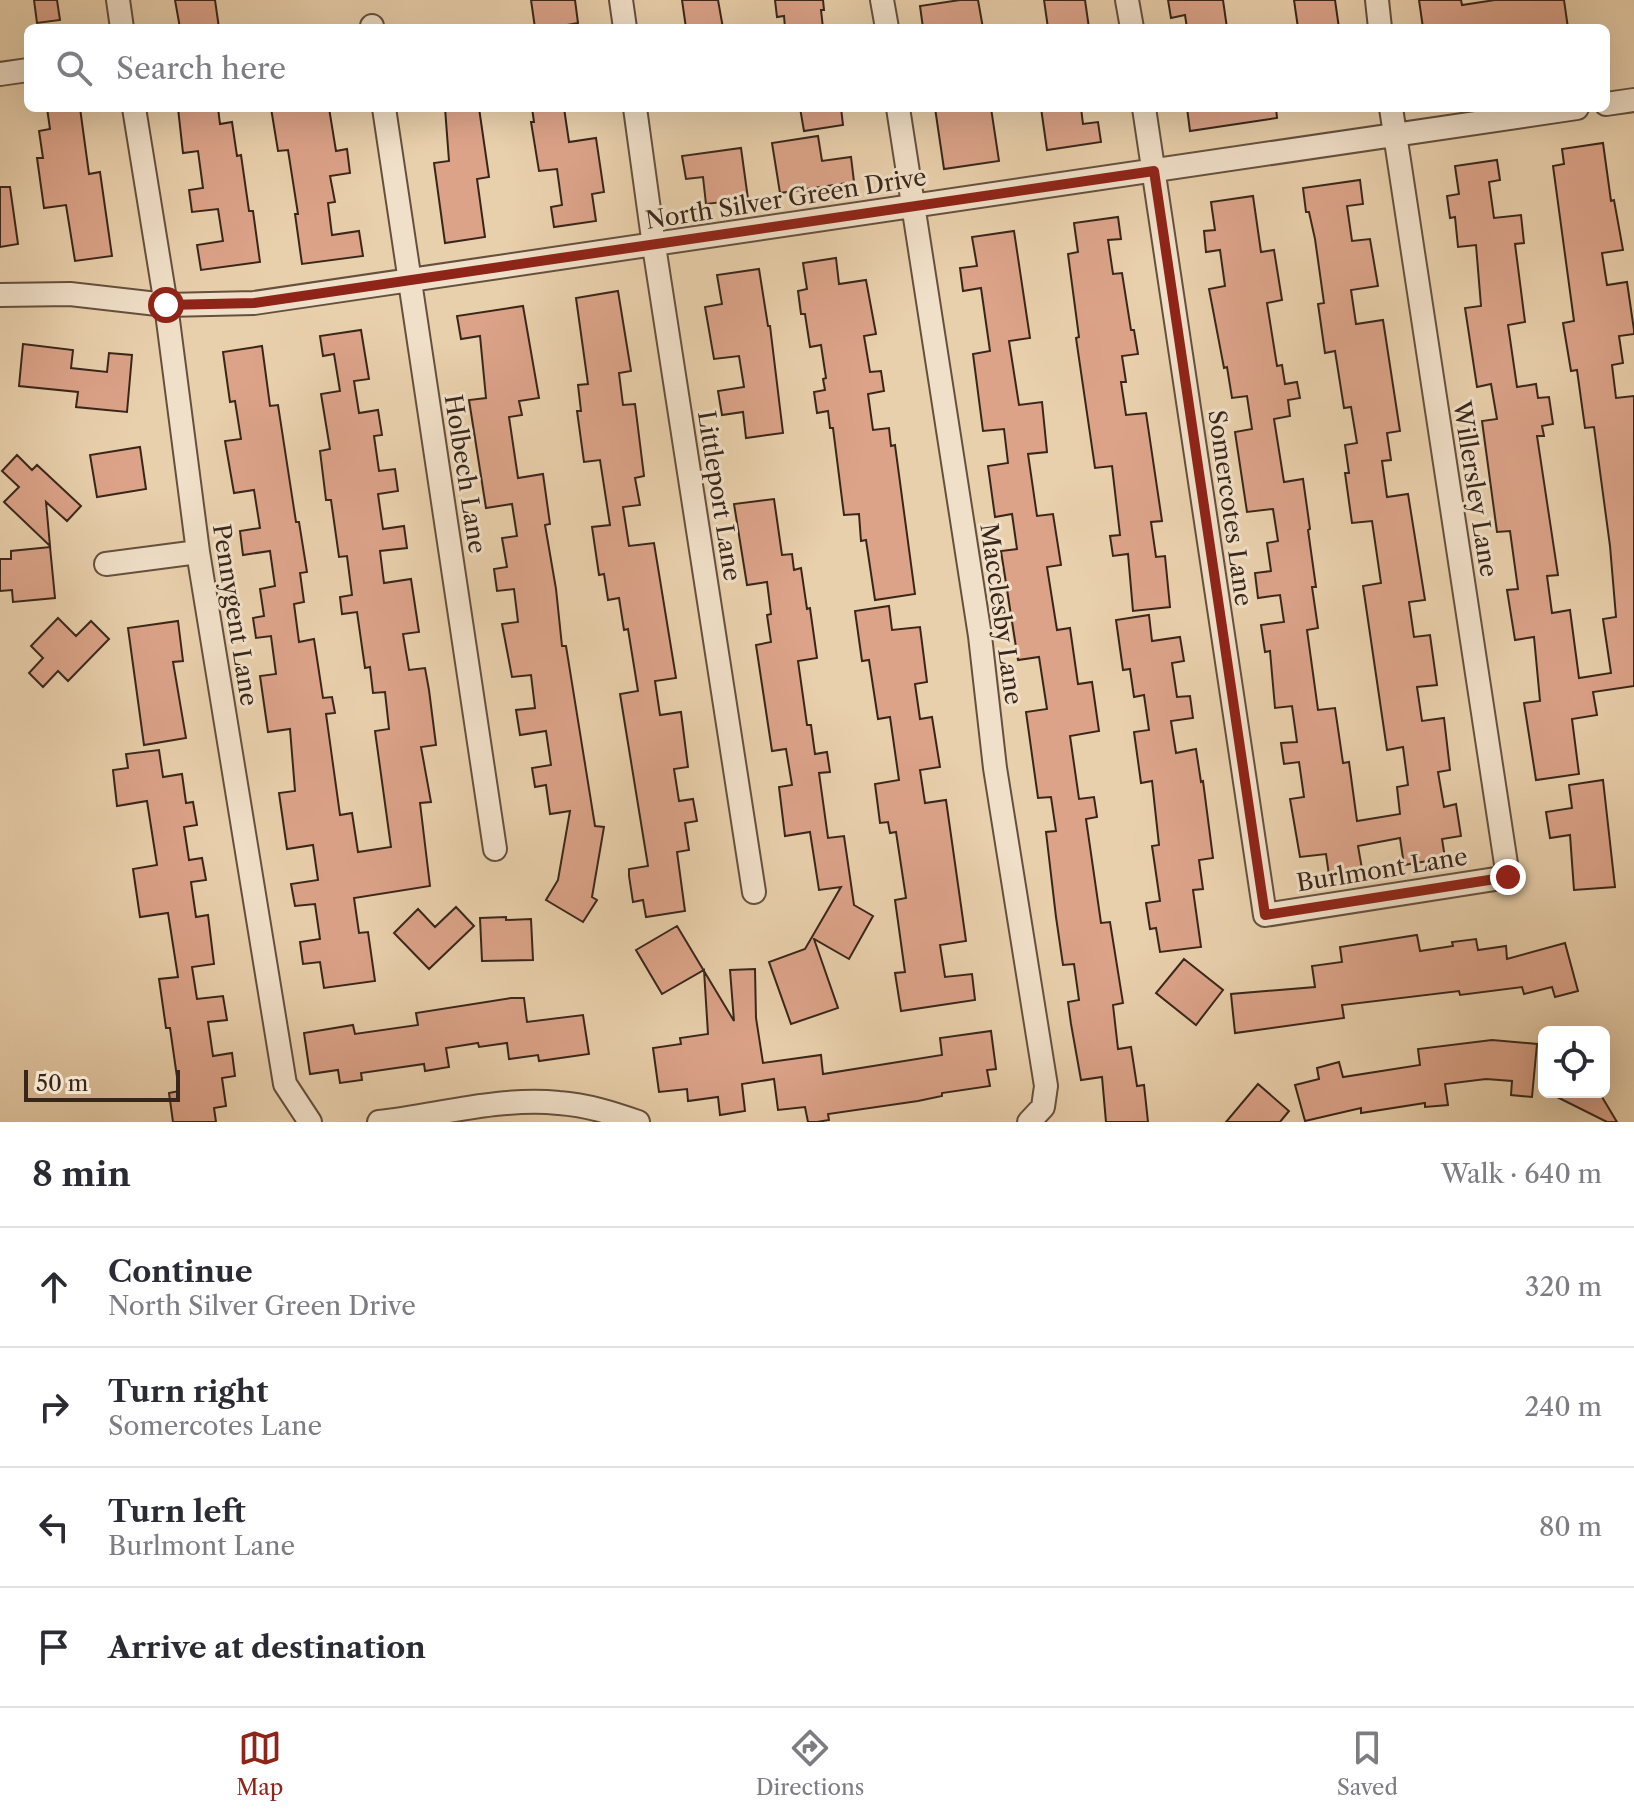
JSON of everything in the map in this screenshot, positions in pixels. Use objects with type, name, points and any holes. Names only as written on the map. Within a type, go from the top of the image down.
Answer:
[{"type":"street","points":[[118,0],[121,24]]},
{"type":"street","points":[[621,0],[624,24]]},
{"type":"street","points":[[882,0],[886,24]]},
{"type":"street","points":[[1127,0],[1131,24]]},
{"type":"street","points":[[1377,0],[1380,24]]},
{"type":"street","points":[[0,74],[24,71]]},
{"type":"street","points":[[1610,103],[1634,100]]},
{"type":"street","name":"Pennygent Lane","points":[[135,112],[166,305],[198,552],[285,1084],[310,1122]]},
{"type":"street","name":"Holbech Lane","points":[[385,112],[495,849]]},
{"type":"street","name":"Littleport Lane","points":[[636,112],[754,892]]},
{"type":"street","name":"Macclesby Lane","points":[[899,112],[980,636],[995,768],[1046,1086],[1043,1107],[1029,1122]]},
{"type":"street","name":"Somercotes Lane","points":[[1145,112],[1265,915]]},
{"type":"street","name":"Willersley Lane","points":[[1392,112],[1508,877]]},
{"type":"street","name":"North Silver Green Drive","points":[[0,295],[70,294],[166,305],[254,303],[1549,112]]},
{"type":"street","points":[[106,564],[198,552]]},
{"type":"street","name":"Burlmont Lane","points":[[1265,915],[1508,877]]},
{"type":"street","points":[[379,1122],[460,1109],[537,1102],[583,1106],[638,1122]]},
{"type":"building","points":[[34,0],[57,0],[60,20],[37,23]]},
{"type":"building","points":[[175,0],[215,0],[218,24],[179,24]]},
{"type":"building","points":[[531,0],[575,0],[578,23],[534,24]]},
{"type":"building","points":[[682,0],[718,0],[722,24],[685,24]]},
{"type":"building","points":[[775,0],[823,0],[823,24],[785,24],[784,16],[777,17]]},
{"type":"building","points":[[978,0],[982,24],[922,24],[920,6]]},
{"type":"building","points":[[1044,0],[1085,0],[1088,24],[1047,24]]},
{"type":"building","points":[[1168,0],[1223,0],[1226,24],[1186,24],[1185,15],[1171,18]]},
{"type":"building","points":[[1294,0],[1335,0],[1338,24],[1297,24]]},
{"type":"building","points":[[1419,0],[1461,0],[1462,5],[1495,0],[1564,0],[1567,24],[1422,24]]},
{"type":"building","points":[[48,112],[81,112],[89,174],[100,172],[112,256],[75,261],[66,205],[44,208],[37,158],[43,158],[39,131],[50,129]]},
{"type":"building","points":[[178,112],[218,112],[220,124],[232,122],[237,156],[241,155],[249,211],[253,211],[260,262],[201,270],[197,245],[223,241],[218,209],[192,212],[189,190],[203,188],[198,151],[183,153]]},
{"type":"building","points":[[272,112],[330,112],[336,151],[347,149],[350,173],[330,176],[335,202],[328,203],[332,235],[359,231],[363,256],[302,264],[288,150],[278,151]]},
{"type":"building","points":[[445,112],[480,112],[489,177],[477,179],[485,237],[445,243],[434,163],[449,161]]},
{"type":"building","points":[[533,112],[565,112],[569,142],[596,138],[604,192],[592,194],[596,221],[554,227],[551,207],[562,205],[557,169],[539,171],[531,122],[534,122]]},
{"type":"building","points":[[801,112],[841,112],[843,125],[804,131]]},
{"type":"building","points":[[936,112],[992,112],[999,161],[944,169]]},
{"type":"building","points":[[1042,112],[1082,112],[1083,124],[1098,122],[1101,142],[1047,150]]},
{"type":"building","points":[[1188,112],[1276,112],[1277,118],[1190,131]]},
{"type":"building","points":[[818,136],[822,161],[851,157],[854,182],[780,193],[772,143]]},
{"type":"building","points":[[1603,143],[1611,201],[1614,200],[1623,250],[1602,253],[1607,285],[1627,282],[1634,330],[1634,334],[1619,336],[1623,363],[1612,365],[1616,398],[1634,396],[1634,686],[1593,692],[1597,715],[1572,719],[1579,774],[1536,780],[1524,703],[1540,701],[1534,637],[1515,640],[1507,590],[1518,589],[1510,531],[1497,532],[1482,421],[1497,419],[1491,384],[1477,387],[1465,308],[1481,306],[1476,245],[1458,247],[1455,217],[1450,218],[1447,196],[1459,194],[1455,166],[1497,160],[1500,180],[1489,182],[1494,218],[1521,215],[1524,243],[1515,244],[1525,322],[1508,325],[1517,387],[1536,384],[1538,398],[1549,397],[1553,424],[1542,426],[1544,436],[1537,436],[1558,575],[1547,576],[1552,613],[1570,610],[1579,678],[1611,673],[1603,619],[1616,617],[1610,546],[1594,427],[1585,428],[1577,370],[1571,371],[1563,323],[1574,321],[1553,166],[1564,164],[1562,149]]},
{"type":"building","points":[[741,148],[748,199],[706,204],[703,177],[686,179],[682,156]]},
{"type":"building","points":[[1360,180],[1363,204],[1347,206],[1352,241],[1370,239],[1378,286],[1351,290],[1356,324],[1383,320],[1400,431],[1387,433],[1391,460],[1382,461],[1387,497],[1408,494],[1425,600],[1409,602],[1414,637],[1430,635],[1437,685],[1417,687],[1422,721],[1444,718],[1450,770],[1438,772],[1444,807],[1456,804],[1461,836],[1442,839],[1445,858],[1404,865],[1400,838],[1358,846],[1362,869],[1329,875],[1326,854],[1300,857],[1290,799],[1304,797],[1299,762],[1284,764],[1281,743],[1297,742],[1292,706],[1275,708],[1270,651],[1265,652],[1261,625],[1284,622],[1280,595],[1258,598],[1255,573],[1271,571],[1267,543],[1278,541],[1273,509],[1247,512],[1235,432],[1252,429],[1247,396],[1232,398],[1227,367],[1224,368],[1209,289],[1225,286],[1220,250],[1206,252],[1204,231],[1215,230],[1211,202],[1253,196],[1261,252],[1274,250],[1282,300],[1267,303],[1277,366],[1282,365],[1285,384],[1297,382],[1300,398],[1288,400],[1290,416],[1274,419],[1284,482],[1303,479],[1316,587],[1312,587],[1318,628],[1307,630],[1318,710],[1335,708],[1343,763],[1349,762],[1357,821],[1400,814],[1397,787],[1408,785],[1403,747],[1387,750],[1363,586],[1381,583],[1372,521],[1352,523],[1345,473],[1349,473],[1345,445],[1357,443],[1351,407],[1344,408],[1335,351],[1325,353],[1318,304],[1324,303],[1315,239],[1309,212],[1306,212],[1303,188]]},
{"type":"building","points":[[0,187],[10,187],[18,244],[0,247]]},
{"type":"building","points":[[1118,217],[1121,239],[1108,240],[1113,274],[1122,273],[1138,354],[1122,356],[1126,382],[1121,382],[1126,415],[1146,413],[1162,521],[1151,522],[1156,557],[1165,556],[1170,607],[1133,611],[1128,554],[1113,556],[1110,536],[1120,535],[1112,466],[1095,468],[1076,338],[1079,337],[1068,254],[1078,252],[1074,223]]},
{"type":"building","points":[[1014,231],[1030,338],[1009,341],[1019,405],[1042,402],[1047,452],[1028,454],[1037,516],[1053,514],[1061,565],[1047,567],[1057,630],[1070,628],[1078,684],[1092,682],[1099,731],[1070,736],[1079,799],[1094,797],[1097,817],[1086,819],[1101,923],[1110,922],[1123,1003],[1113,1005],[1118,1049],[1131,1047],[1137,1086],[1144,1085],[1148,1122],[1106,1122],[1102,1077],[1081,1080],[1071,1024],[1068,1002],[1079,1000],[1074,964],[1063,965],[1046,832],[1056,831],[1051,797],[1038,798],[1026,712],[1047,709],[1039,657],[1018,660],[1001,551],[1017,549],[1012,514],[995,517],[988,466],[1008,463],[1004,429],[983,431],[973,354],[990,351],[981,288],[963,291],[960,268],[977,266],[972,237]]},
{"type":"building","points":[[836,258],[839,284],[866,280],[876,334],[864,336],[870,372],[881,371],[884,391],[868,394],[873,430],[889,428],[891,446],[895,445],[915,594],[875,600],[866,540],[861,541],[859,514],[844,515],[828,411],[817,413],[814,392],[825,390],[823,379],[826,378],[821,345],[810,347],[798,291],[807,289],[803,263]]},
{"type":"building","points":[[759,269],[770,326],[783,433],[746,438],[743,412],[722,415],[718,391],[744,387],[739,356],[714,359],[705,307],[722,304],[717,275]]},
{"type":"building","points":[[618,291],[631,371],[619,373],[623,405],[635,404],[644,476],[635,478],[640,505],[623,507],[629,546],[654,543],[676,678],[655,681],[660,715],[681,712],[688,767],[674,769],[679,801],[693,799],[697,821],[685,823],[689,850],[677,852],[685,911],[646,917],[643,900],[633,902],[629,876],[629,869],[648,866],[620,694],[638,691],[628,629],[624,630],[619,598],[608,600],[604,574],[599,575],[592,527],[610,525],[600,460],[584,462],[577,411],[581,411],[578,385],[588,384],[576,298]]},
{"type":"building","points":[[523,306],[539,398],[519,401],[522,415],[509,417],[518,478],[543,474],[550,524],[545,525],[562,646],[566,646],[595,826],[604,827],[592,897],[597,900],[583,922],[546,900],[558,880],[570,811],[550,814],[546,785],[535,787],[532,768],[551,765],[546,731],[520,735],[516,710],[535,708],[531,675],[512,677],[502,624],[518,622],[514,589],[497,591],[494,569],[507,567],[502,538],[517,536],[512,504],[486,508],[469,400],[486,398],[480,336],[461,339],[457,316]]},
{"type":"building","points":[[361,330],[369,379],[354,381],[359,413],[378,410],[382,435],[374,436],[379,471],[395,469],[398,491],[378,494],[383,529],[404,526],[407,548],[380,551],[384,583],[411,579],[419,632],[403,634],[409,670],[425,668],[436,745],[421,747],[431,802],[420,803],[430,886],[354,898],[359,933],[368,932],[375,981],[324,988],[320,962],[303,964],[300,942],[320,939],[315,904],[295,906],[291,884],[318,880],[313,845],[287,849],[279,793],[295,791],[290,729],[268,732],[260,676],[276,674],[271,636],[256,638],[253,618],[264,616],[260,589],[275,586],[270,551],[243,555],[240,531],[260,528],[254,490],[234,493],[225,441],[241,439],[235,401],[230,402],[223,352],[262,346],[270,406],[278,405],[307,572],[300,573],[304,602],[294,604],[299,642],[314,639],[323,698],[332,697],[335,713],[326,714],[340,815],[352,813],[358,852],[391,847],[375,731],[389,729],[385,692],[373,693],[370,667],[365,668],[357,612],[342,614],[340,597],[352,595],[347,556],[339,557],[331,500],[326,500],[320,451],[330,449],[321,394],[340,391],[334,354],[323,356],[320,336]]},
{"type":"building","points":[[23,344],[73,350],[71,368],[107,372],[109,353],[132,355],[127,412],[76,407],[78,392],[19,386]]},
{"type":"building","points":[[140,447],[146,489],[97,497],[90,455]]},
{"type":"building","points":[[17,455],[32,470],[37,465],[81,506],[67,521],[46,502],[50,546],[4,502],[19,487],[2,471]]},
{"type":"building","points":[[774,499],[782,555],[792,554],[794,570],[801,568],[807,609],[810,608],[817,658],[798,661],[807,725],[811,725],[815,754],[827,752],[830,772],[819,773],[828,838],[844,836],[854,905],[873,916],[849,959],[814,939],[838,1008],[791,1024],[769,962],[805,949],[841,887],[819,890],[810,832],[785,836],[779,787],[792,785],[786,749],[772,751],[756,645],[771,642],[767,582],[747,585],[734,504]]},
{"type":"building","points":[[50,547],[55,598],[13,602],[12,590],[0,591],[0,559],[11,559],[11,551]]},
{"type":"building","points":[[889,606],[892,630],[920,627],[927,682],[915,684],[920,719],[932,717],[940,767],[920,770],[925,803],[946,800],[966,941],[940,945],[945,977],[972,974],[975,1000],[901,1011],[895,973],[905,972],[895,900],[906,898],[896,832],[890,833],[888,822],[880,823],[875,784],[899,780],[890,717],[878,719],[869,660],[862,661],[855,611]]},
{"type":"building","points":[[1149,615],[1152,641],[1180,637],[1184,661],[1172,663],[1177,697],[1190,696],[1193,718],[1171,721],[1176,753],[1196,749],[1213,858],[1199,860],[1203,889],[1193,890],[1201,947],[1160,952],[1156,928],[1150,929],[1146,903],[1160,901],[1152,846],[1159,845],[1152,781],[1141,783],[1134,732],[1149,730],[1144,695],[1134,697],[1130,669],[1123,670],[1116,620]]},
{"type":"building","points":[[58,618],[76,636],[91,621],[109,639],[68,681],[58,671],[43,687],[29,673],[43,658],[31,646]]},
{"type":"building","points":[[178,621],[183,661],[173,662],[186,738],[144,745],[128,628]]},
{"type":"building","points":[[159,750],[163,777],[182,774],[186,803],[193,802],[197,825],[184,827],[189,860],[202,858],[206,880],[191,882],[196,917],[208,915],[214,964],[192,967],[197,999],[223,996],[227,1020],[208,1022],[213,1056],[232,1053],[235,1076],[222,1078],[226,1106],[214,1108],[216,1122],[173,1122],[169,1093],[179,1091],[159,979],[178,977],[168,913],[140,917],[133,869],[157,865],[147,801],[117,806],[113,770],[128,768],[126,754]]},
{"type":"building","points":[[1603,780],[1615,887],[1574,890],[1570,835],[1550,838],[1546,812],[1572,808],[1569,785]]},
{"type":"building","points":[[456,907],[474,926],[429,969],[394,933],[418,909],[435,927]]},
{"type":"building","points":[[506,917],[506,920],[531,919],[533,960],[482,961],[480,918]]},
{"type":"building","points":[[677,926],[704,970],[662,994],[636,950]]},
{"type":"building","points":[[1417,935],[1420,951],[1476,939],[1478,950],[1506,946],[1507,959],[1565,943],[1578,991],[1555,997],[1552,987],[1524,994],[1522,987],[1342,1005],[1344,1018],[1235,1033],[1231,994],[1315,987],[1312,966],[1342,962],[1340,947]]},
{"type":"building","points":[[1184,959],[1223,990],[1196,1025],[1156,993]]},
{"type":"building","points":[[755,969],[756,1018],[763,1063],[821,1055],[823,1074],[942,1055],[940,1038],[991,1031],[996,1069],[987,1070],[990,1086],[942,1093],[942,1096],[918,1101],[828,1114],[829,1120],[817,1122],[808,1122],[805,1107],[778,1110],[774,1079],[742,1084],[745,1111],[720,1115],[718,1097],[688,1101],[687,1089],[659,1092],[653,1048],[681,1044],[680,1038],[708,1034],[704,971],[734,1021],[730,970]]},
{"type":"building","points":[[524,998],[527,1022],[583,1015],[589,1054],[539,1061],[538,1055],[509,1059],[507,1043],[479,1047],[478,1043],[446,1048],[449,1067],[425,1071],[424,1064],[361,1073],[362,1080],[340,1083],[338,1070],[310,1074],[304,1033],[353,1025],[355,1034],[418,1025],[416,1013]]},
{"type":"building","points":[[1492,1040],[1537,1044],[1532,1097],[1511,1095],[1512,1081],[1486,1079],[1445,1084],[1448,1105],[1425,1107],[1425,1103],[1361,1113],[1361,1108],[1305,1121],[1295,1085],[1319,1079],[1317,1068],[1339,1062],[1343,1077],[1420,1065],[1418,1049]]},
{"type":"building","points":[[1258,1084],[1289,1111],[1280,1122],[1226,1122]]},
{"type":"building","points":[[1559,1098],[1603,1098],[1617,1122],[1607,1122]]},
{"type":"route","points":[[166,305],[254,303],[410,282],[1154,171],[1265,915],[1508,877]]}]
